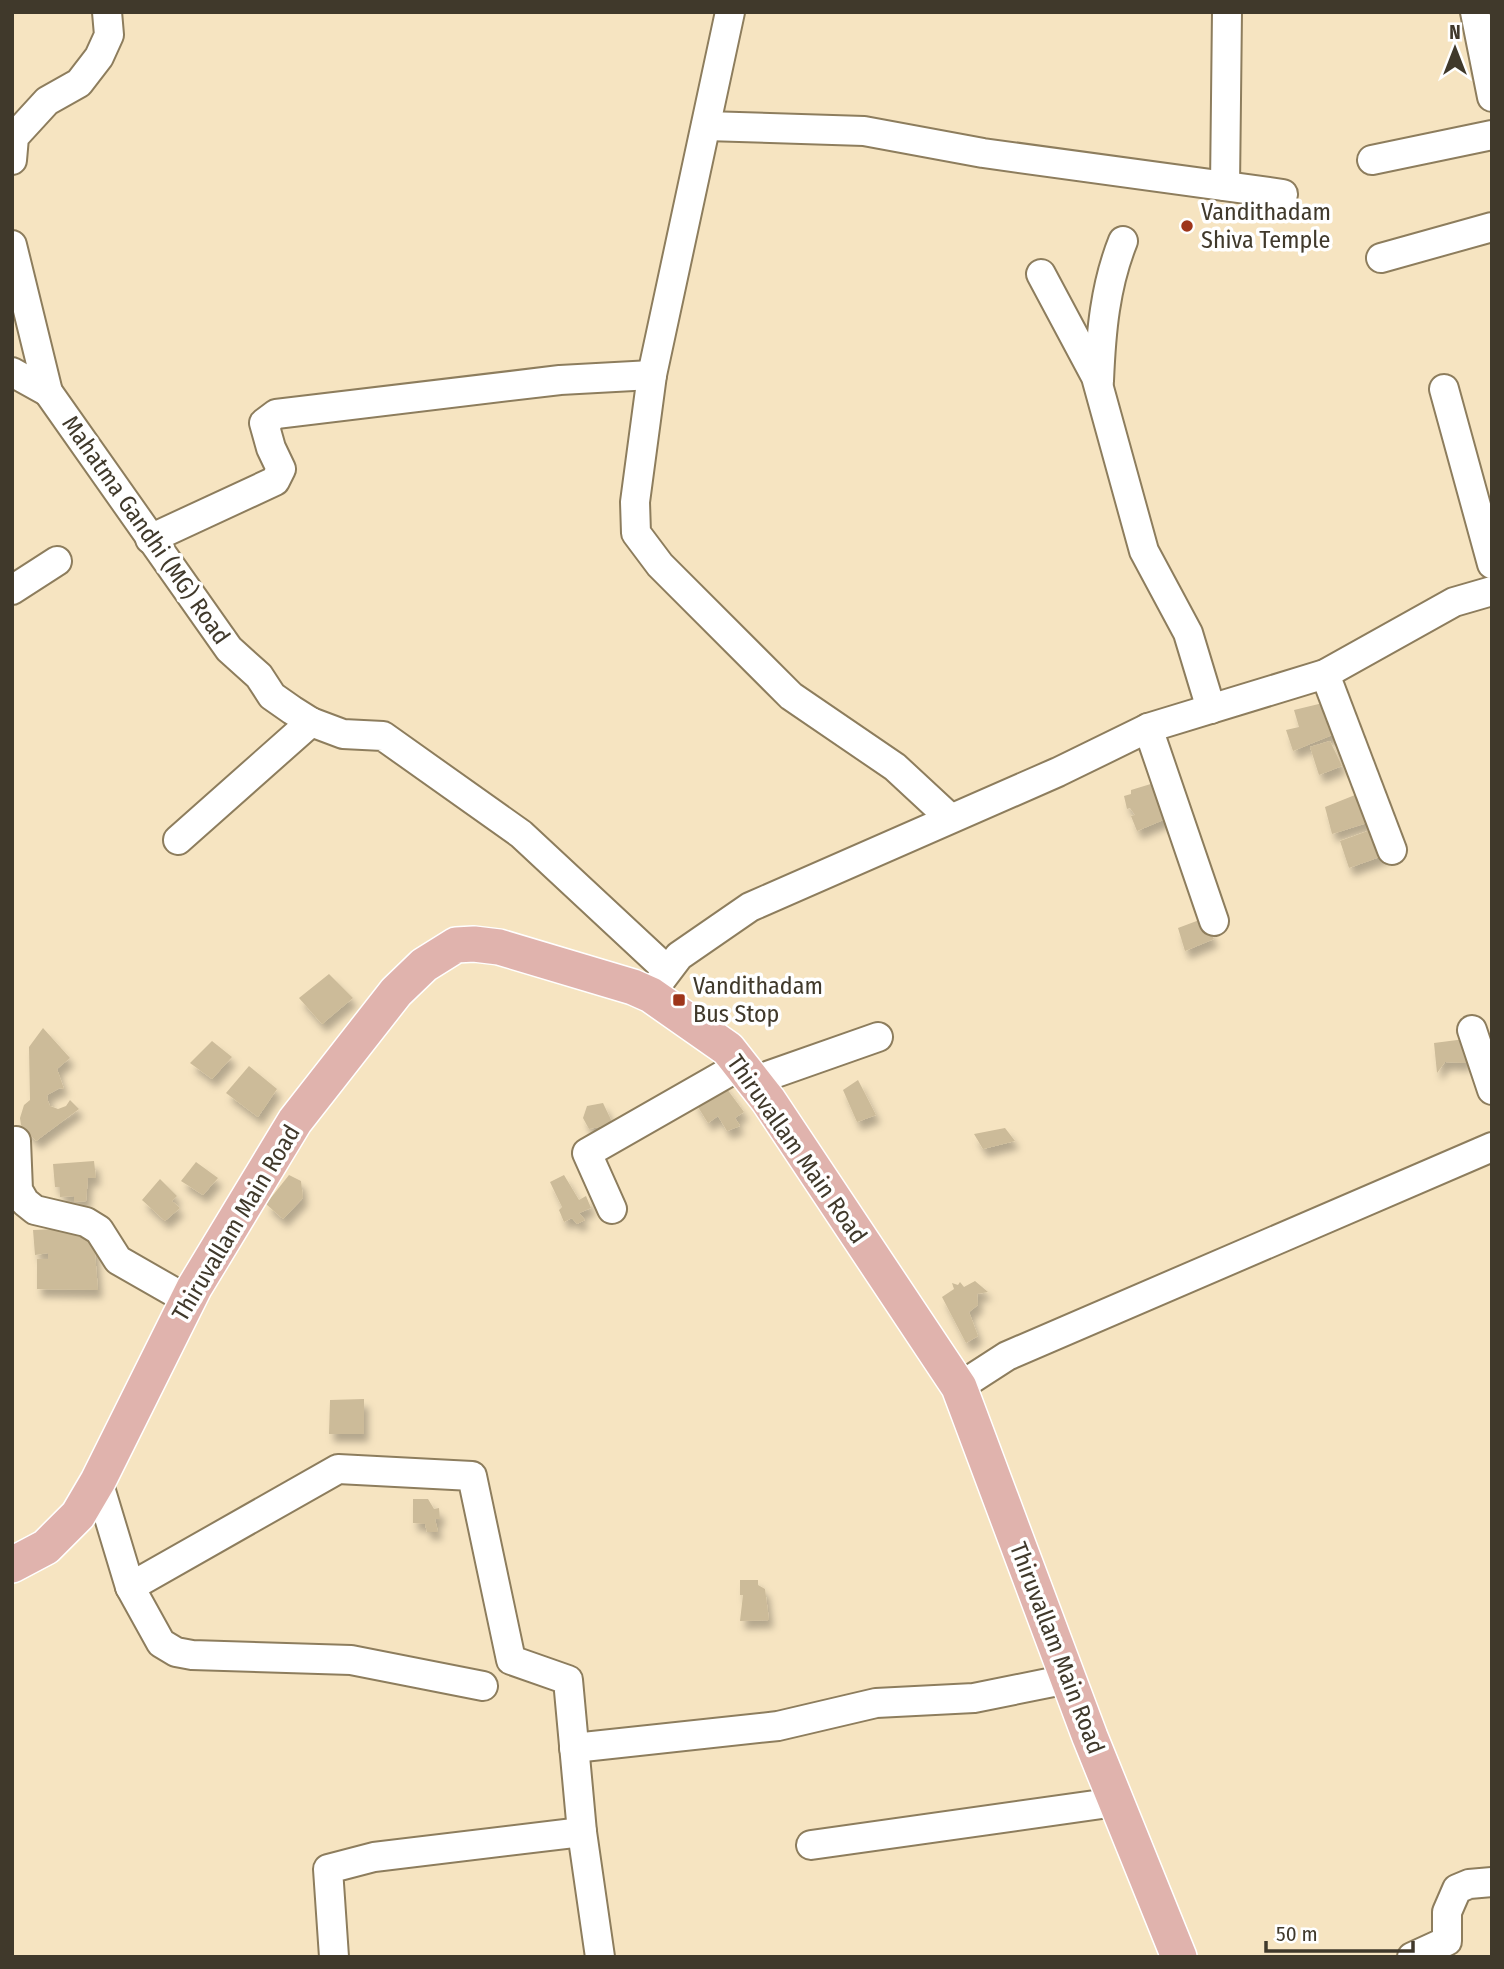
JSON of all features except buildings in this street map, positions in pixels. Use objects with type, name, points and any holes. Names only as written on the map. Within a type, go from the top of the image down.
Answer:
[{"type":"main road","name":"Thiruvallam Main Road","points":[[12,1565],[46,1547],[78,1515],[98,1481],[188,1300],[295,1121],[396,992],[440,954],[456,945],[499,947],[658,982],[728,1049],[747,1073],[959,1387],[1068,1679],[1179,1957]]},
{"type":"street","points":[[12,160],[14,137],[47,101],[79,83],[99,57],[109,35],[107,12]]},
{"type":"street","points":[[730,12],[652,375],[635,502],[636,533],[641,542],[791,696],[895,767],[950,818]]},
{"type":"street","points":[[1225,186],[1227,12]]},
{"type":"street","points":[[1475,12],[1492,97]]},
{"type":"street","points":[[706,126],[864,131],[983,153],[1283,194]]},
{"type":"street","points":[[1372,160],[1492,135]]},
{"type":"street","points":[[1381,258],[1492,227]]},
{"type":"street","points":[[1098,387],[1103,321],[1111,271],[1123,240]]},
{"type":"street","name":"Mahatma Gandhi (MG) Road","points":[[12,245],[48,393],[229,649],[259,676],[272,696],[311,722],[343,734],[383,736],[521,834],[658,982]]},
{"type":"street","points":[[1041,274],[1098,387],[1144,551],[1188,633],[1210,709]]},
{"type":"street","points":[[12,372],[48,393]]},
{"type":"street","points":[[150,539],[275,481],[281,469],[264,423],[276,414],[560,380],[652,375]]},
{"type":"street","points":[[1444,389],[1492,564]]},
{"type":"street","points":[[12,590],[57,561]]},
{"type":"street","points":[[658,982],[714,930],[750,907],[1058,772],[1148,728],[1325,674],[1454,602],[1492,591]]},
{"type":"street","points":[[1325,674],[1392,850]]},
{"type":"street","points":[[178,840],[311,722]]},
{"type":"street","points":[[1148,728],[1214,920]]},
{"type":"street","points":[[1472,1030],[1492,1090]]},
{"type":"street","points":[[612,1209],[587,1153],[747,1073],[878,1037]]},
{"type":"street","points":[[16,1141],[18,1190],[28,1205],[93,1226],[99,1230],[118,1260],[188,1300]]},
{"type":"street","points":[[959,1387],[1007,1356],[1492,1147]]},
{"type":"street","points":[[130,1587],[338,1469],[472,1476],[511,1660],[568,1680],[582,1832],[600,1957]]},
{"type":"street","points":[[98,1481],[130,1587],[161,1643],[176,1653],[240,1658],[351,1660],[483,1686]]},
{"type":"street","points":[[574,1748],[778,1726],[876,1703],[974,1698],[1068,1679]]},
{"type":"street","points":[[811,1845],[1116,1802]]},
{"type":"street","points":[[334,1957],[328,1869],[374,1857],[582,1832]]},
{"type":"street","points":[[1412,1957],[1440,1947],[1447,1941],[1448,1904],[1457,1889],[1492,1882]]},
{"type":"place","name":"Vandithadam Shiva Temple","points":[[1187,226]]},
{"type":"place","name":"Vandithadam Bus Stop","points":[[679,1000]]}]
